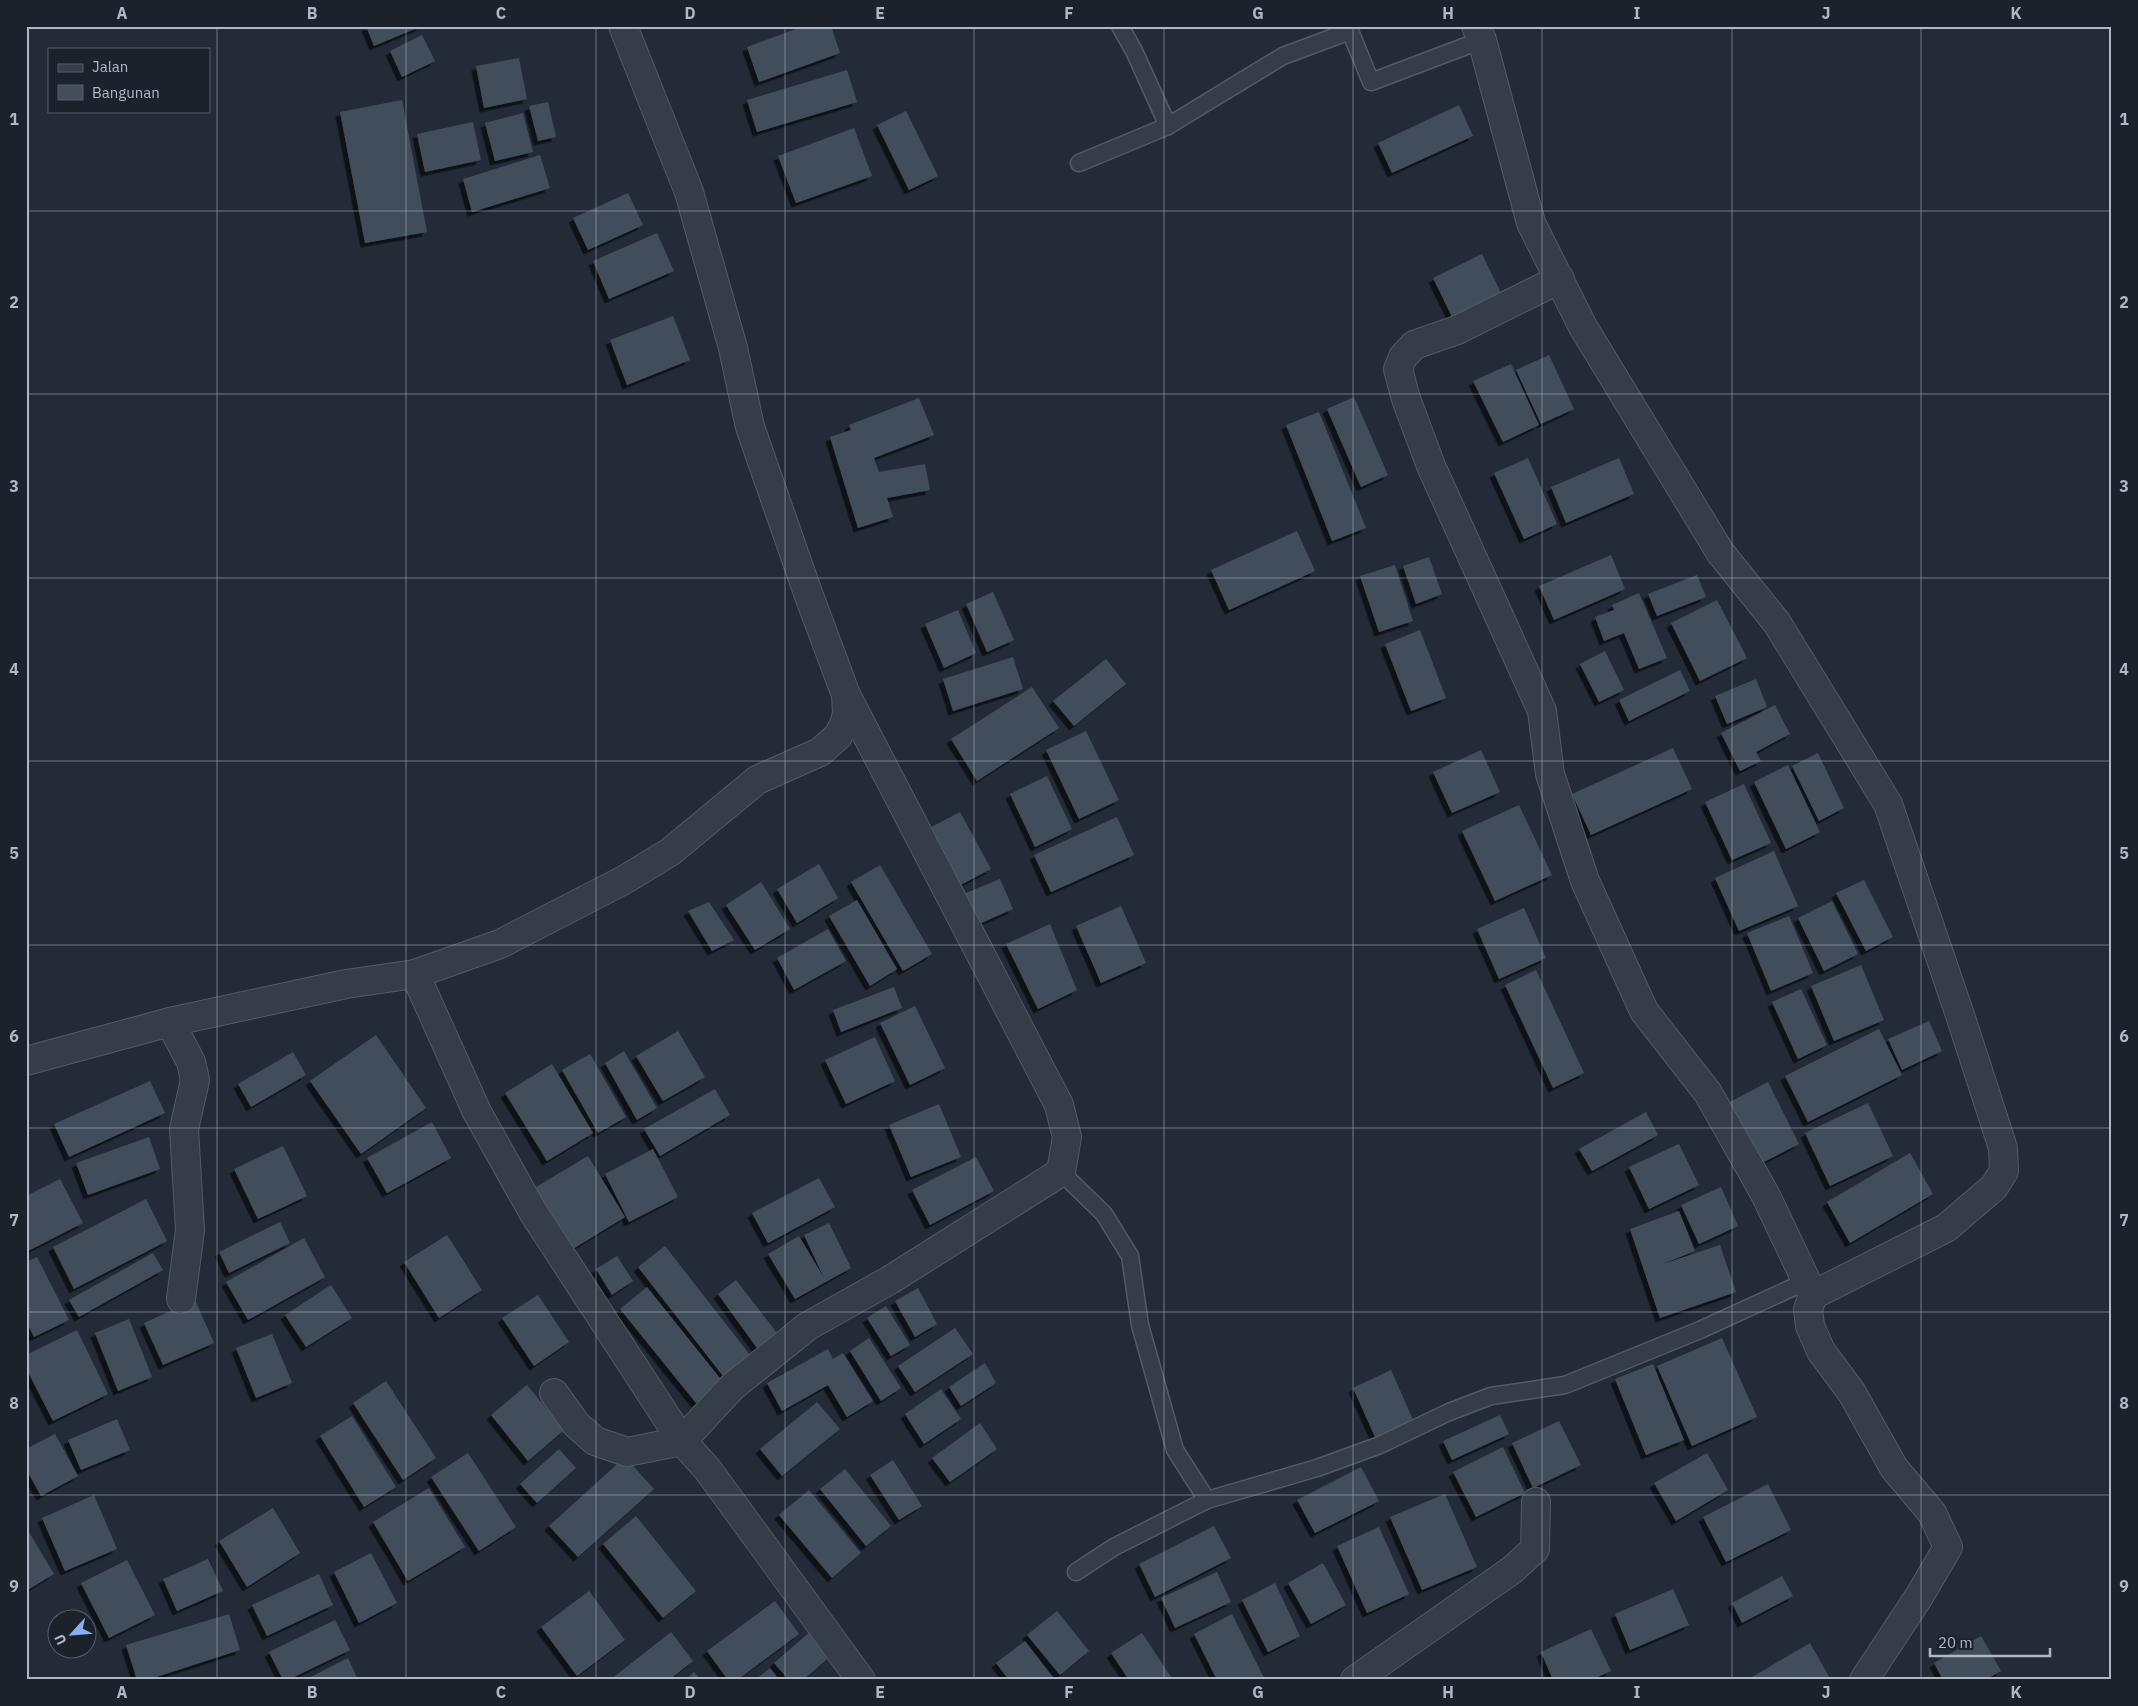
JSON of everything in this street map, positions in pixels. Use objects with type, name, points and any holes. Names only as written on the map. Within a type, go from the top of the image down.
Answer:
[{"type":"street","points":[[554,1393],[576,1424],[595,1441],[627,1452],[682,1441],[732,1387],[808,1326],[890,1280],[1061,1172],[1067,1137],[1059,1106],[846,696],[750,427],[733,348],[689,192],[622,26]]},
{"type":"street","points":[[1479,33],[1531,223],[1583,327],[1720,552],[1777,623],[1888,804],[2003,1148],[2004,1172],[1994,1187],[1946,1228],[1810,1288]]},
{"type":"street","points":[[1560,278],[1457,330],[1414,345],[1403,357],[1398,369],[1406,399],[1431,466],[1542,711],[1550,774],[1585,881],[1644,1012],[1708,1093],[1766,1196],[1810,1288],[1808,1309],[1810,1326],[1821,1351],[1852,1393],[1894,1468],[1932,1513],[1948,1547],[1920,1595],[1864,1680]]},
{"type":"street","points":[[26,1061],[170,1022],[346,984],[415,974],[500,944],[624,880],[670,852],[757,780],[820,752],[838,736],[845,722],[847,713],[846,696]]},
{"type":"street","points":[[415,974],[477,1112],[533,1212],[682,1441],[708,1470],[860,1680]]},
{"type":"street","points":[[170,1022],[191,1062],[195,1080],[184,1129],[190,1230],[181,1299]]},
{"type":"street","points":[[1355,1680],[1512,1570],[1535,1549],[1536,1502]]},
{"type":"lane","points":[[1120,26],[1134,50],[1168,126]]},
{"type":"lane","points":[[1079,163],[1168,126],[1283,56],[1350,31],[1371,82],[1479,33]]},
{"type":"lane","points":[[1061,1172],[1104,1214],[1130,1256],[1140,1325],[1175,1450],[1207,1500]]},
{"type":"lane","points":[[1076,1572],[1114,1547],[1207,1500],[1317,1468],[1380,1445],[1449,1412],[1491,1396],[1565,1385],[1810,1288]]},
{"type":"building","points":[[366,26],[422,26],[374,46]]},
{"type":"building","points":[[804,26],[831,26],[840,53],[759,82],[747,47]]},
{"type":"building","points":[[422,35],[435,61],[402,77],[390,51]]},
{"type":"building","points":[[519,58],[527,99],[484,108],[476,66]]},
{"type":"building","points":[[847,70],[857,102],[757,132],[747,100]]},
{"type":"building","points":[[402,100],[427,232],[365,243],[340,112]]},
{"type":"building","points":[[548,102],[556,137],[538,141],[529,106]]},
{"type":"building","points":[[1459,105],[1473,136],[1392,173],[1378,143]]},
{"type":"building","points":[[906,111],[938,176],[909,190],[877,125]]},
{"type":"building","points":[[523,113],[533,152],[495,161],[485,123]]},
{"type":"building","points":[[473,122],[481,160],[425,172],[417,134]]},
{"type":"building","points":[[854,128],[872,176],[796,203],[778,156]]},
{"type":"building","points":[[540,155],[550,188],[472,212],[463,179]]},
{"type":"building","points":[[628,193],[643,225],[588,250],[573,218]]},
{"type":"building","points":[[657,233],[674,271],[609,299],[593,261]]},
{"type":"building","points":[[1482,254],[1506,303],[1457,327],[1433,278]]},
{"type":"building","points":[[673,316],[690,360],[627,385],[610,340]]},
{"type":"building","points":[[1549,355],[1574,409],[1541,424],[1516,370]]},
{"type":"building","points":[[1511,364],[1539,425],[1503,442],[1473,381]]},
{"type":"building","points":[[1354,397],[1388,475],[1361,487],[1327,409]]},
{"type":"building","points":[[919,398],[934,435],[874,458],[879,472],[925,464],[930,490],[887,498],[893,517],[858,528],[830,437],[851,430],[849,425]]},
{"type":"building","points":[[1319,412],[1366,528],[1332,541],[1286,425]]},
{"type":"building","points":[[1528,458],[1557,524],[1524,539],[1494,473]]},
{"type":"building","points":[[1619,458],[1634,494],[1566,523],[1551,487]]},
{"type":"building","points":[[1297,531],[1315,571],[1229,610],[1211,570]]},
{"type":"building","points":[[1611,555],[1625,589],[1554,620],[1539,586]]},
{"type":"building","points":[[1429,557],[1442,594],[1416,604],[1403,566]]},
{"type":"building","points":[[1395,565],[1413,621],[1379,632],[1360,576]]},
{"type":"building","points":[[1697,575],[1706,597],[1657,616],[1648,594]]},
{"type":"building","points":[[993,592],[1014,640],[987,652],[966,604]]},
{"type":"building","points":[[1639,593],[1667,658],[1639,669],[1624,633],[1604,641],[1595,617],[1614,610],[1612,605]]},
{"type":"building","points":[[1717,600],[1747,658],[1700,681],[1671,623]]},
{"type":"building","points":[[958,610],[976,653],[944,668],[925,624]]},
{"type":"building","points":[[1420,630],[1446,698],[1411,711],[1385,644]]},
{"type":"building","points":[[1605,651],[1624,690],[1599,702],[1580,664]]},
{"type":"building","points":[[1013,657],[1023,689],[953,711],[943,679]]},
{"type":"building","points":[[1106,659],[1126,684],[1074,726],[1053,701]]},
{"type":"building","points":[[1680,670],[1690,691],[1629,721],[1619,700]]},
{"type":"building","points":[[1756,679],[1767,707],[1727,724],[1715,696]]},
{"type":"building","points":[[1032,687],[1059,728],[977,781],[951,739]]},
{"type":"building","points":[[1775,705],[1790,734],[1756,752],[1761,761],[1740,771],[1721,733]]},
{"type":"building","points":[[1086,731],[1119,800],[1079,819],[1046,750]]},
{"type":"building","points":[[1673,748],[1692,789],[1591,835],[1572,794]]},
{"type":"building","points":[[1481,750],[1500,792],[1452,813],[1433,772]]},
{"type":"building","points":[[1818,753],[1844,808],[1819,821],[1792,766]]},
{"type":"building","points":[[1788,765],[1820,832],[1786,849],[1754,782]]},
{"type":"building","points":[[1047,776],[1072,829],[1035,847],[1010,794]]},
{"type":"building","points":[[1744,784],[1771,843],[1732,860],[1705,802]]},
{"type":"building","points":[[1519,805],[1552,875],[1495,901],[1462,831]]},
{"type":"building","points":[[960,812],[991,869],[951,890],[922,832]]},
{"type":"building","points":[[1117,817],[1134,855],[1051,892],[1034,855]]},
{"type":"building","points":[[1774,851],[1798,906],[1739,931],[1715,878]]},
{"type":"building","points":[[819,864],[838,898],[797,923],[777,889]]},
{"type":"building","points":[[880,865],[932,954],[903,971],[851,882]]},
{"type":"building","points":[[1000,879],[1013,909],[970,928],[956,897]]},
{"type":"building","points":[[1864,880],[1893,937],[1866,951],[1836,893]]},
{"type":"building","points":[[761,882],[790,929],[755,950],[726,905]]},
{"type":"building","points":[[857,900],[897,969],[870,986],[829,916]]},
{"type":"building","points":[[1832,901],[1858,954],[1824,971],[1798,918]]},
{"type":"building","points":[[709,902],[734,940],[712,951],[688,911]]},
{"type":"building","points":[[1121,906],[1146,963],[1101,983],[1076,926]]},
{"type":"building","points":[[1524,908],[1546,958],[1499,979],[1477,929]]},
{"type":"building","points":[[1789,916],[1813,973],[1771,991],[1747,933]]},
{"type":"building","points":[[1050,924],[1077,990],[1038,1009],[1006,944]]},
{"type":"building","points":[[828,929],[846,961],[794,990],[777,958]]},
{"type":"building","points":[[1861,965],[1884,1020],[1834,1041],[1811,986]]},
{"type":"building","points":[[1536,970],[1584,1073],[1553,1088],[1505,985]]},
{"type":"building","points":[[894,987],[902,1008],[841,1032],[833,1010]]},
{"type":"building","points":[[1801,989],[1827,1045],[1798,1059],[1772,1002]]},
{"type":"building","points":[[915,1006],[945,1068],[910,1085],[880,1023]]},
{"type":"building","points":[[1929,1021],[1942,1051],[1902,1070],[1888,1039]]},
{"type":"building","points":[[1879,1029],[1902,1075],[1808,1122],[1785,1076]]},
{"type":"building","points":[[678,1031],[705,1077],[663,1101],[636,1056]]},
{"type":"building","points":[[376,1035],[426,1108],[361,1154],[310,1081]]},
{"type":"building","points":[[875,1037],[895,1081],[846,1104],[825,1060]]},
{"type":"building","points":[[624,1051],[657,1108],[637,1120],[605,1063]]},
{"type":"building","points":[[293,1052],[306,1075],[251,1107],[238,1084]]},
{"type":"building","points":[[590,1054],[626,1117],[598,1133],[562,1070]]},
{"type":"building","points":[[552,1064],[593,1133],[547,1161],[505,1093]]},
{"type":"building","points":[[150,1081],[165,1113],[69,1157],[54,1124]]},
{"type":"building","points":[[1768,1082],[1799,1144],[1760,1164],[1728,1103]]},
{"type":"building","points":[[715,1089],[730,1115],[660,1156],[644,1129]]},
{"type":"building","points":[[1868,1103],[1893,1156],[1830,1186],[1805,1133]]},
{"type":"building","points":[[939,1104],[961,1157],[911,1177],[889,1125]]},
{"type":"building","points":[[1646,1112],[1658,1135],[1592,1171],[1579,1149]]},
{"type":"building","points":[[432,1122],[451,1158],[387,1193],[367,1158]]},
{"type":"building","points":[[149,1137],[160,1169],[88,1195],[76,1163]]},
{"type":"building","points":[[1679,1144],[1699,1185],[1649,1209],[1629,1167]]},
{"type":"building","points":[[283,1146],[307,1196],[258,1219],[234,1169]]},
{"type":"building","points":[[653,1149],[678,1197],[629,1222],[605,1174]]},
{"type":"building","points":[[1910,1153],[1933,1194],[1850,1243],[1827,1202]]},
{"type":"building","points":[[588,1156],[625,1217],[568,1252],[531,1190]]},
{"type":"building","points":[[976,1157],[994,1191],[930,1225],[912,1190]]},
{"type":"building","points":[[819,1178],[835,1207],[768,1243],[752,1213]]},
{"type":"building","points":[[60,1179],[83,1223],[26,1252],[26,1196]]},
{"type":"building","points":[[1721,1187],[1738,1226],[1699,1244],[1681,1205]]},
{"type":"building","points":[[146,1199],[167,1241],[74,1289],[53,1247]]},
{"type":"building","points":[[1679,1211],[1695,1251],[1660,1265],[1720,1245],[1736,1292],[1660,1318],[1630,1229]]},
{"type":"building","points":[[280,1222],[290,1243],[229,1273],[219,1252]]},
{"type":"building","points":[[829,1223],[851,1268],[795,1299],[768,1254],[799,1236],[824,1278],[804,1235]]},
{"type":"building","points":[[447,1235],[482,1290],[439,1318],[404,1262]]},
{"type":"building","points":[[304,1238],[325,1277],[248,1320],[226,1282]]},
{"type":"building","points":[[665,1246],[750,1355],[723,1376],[638,1267]]},
{"type":"building","points":[[153,1253],[163,1270],[79,1317],[69,1300]]},
{"type":"building","points":[[617,1256],[633,1281],[612,1295],[596,1269]]},
{"type":"building","points":[[37,1257],[69,1320],[34,1337],[26,1321],[26,1262]]},
{"type":"building","points":[[736,1280],[777,1333],[757,1348],[718,1294]]},
{"type":"building","points":[[331,1285],[352,1318],[306,1347],[285,1315]]},
{"type":"building","points":[[647,1287],[723,1382],[696,1403],[620,1309]]},
{"type":"building","points":[[918,1288],[937,1324],[915,1337],[895,1301]]},
{"type":"building","points":[[538,1295],[569,1342],[534,1366],[502,1318]]},
{"type":"building","points":[[195,1300],[214,1343],[163,1365],[144,1323]]},
{"type":"building","points":[[886,1306],[910,1345],[891,1356],[867,1318]]},
{"type":"building","points":[[129,1319],[152,1377],[118,1391],[95,1333]]},
{"type":"building","points":[[955,1328],[973,1354],[915,1392],[898,1366]]},
{"type":"building","points":[[77,1330],[108,1394],[53,1421],[26,1368],[26,1355]]},
{"type":"building","points":[[272,1334],[292,1383],[256,1398],[236,1348]]},
{"type":"building","points":[[869,1338],[901,1388],[881,1401],[850,1351]]},
{"type":"building","points":[[1722,1338],[1757,1417],[1692,1446],[1657,1366]]},
{"type":"building","points":[[828,1349],[833,1359],[843,1353],[873,1401],[847,1417],[828,1385],[782,1411],[767,1383]]},
{"type":"building","points":[[985,1363],[996,1383],[961,1406],[949,1387]]},
{"type":"building","points":[[1653,1364],[1684,1440],[1646,1455],[1615,1379]]},
{"type":"building","points":[[1391,1370],[1414,1422],[1376,1439],[1353,1388]]},
{"type":"building","points":[[386,1381],[436,1458],[403,1480],[353,1403]]},
{"type":"building","points":[[527,1385],[564,1430],[528,1461],[491,1415]]},
{"type":"building","points":[[941,1389],[961,1419],[924,1444],[905,1414]]},
{"type":"building","points":[[817,1402],[840,1429],[782,1476],[760,1449]]},
{"type":"building","points":[[1500,1415],[1509,1434],[1452,1460],[1443,1441]]},
{"type":"building","points":[[352,1416],[396,1487],[364,1507],[320,1436]]},
{"type":"building","points":[[117,1419],[130,1450],[81,1470],[68,1440]]},
{"type":"building","points":[[1559,1421],[1581,1465],[1533,1488],[1512,1443]]},
{"type":"building","points":[[980,1423],[997,1449],[950,1482],[932,1458]]},
{"type":"building","points":[[55,1434],[78,1476],[41,1496],[26,1469],[26,1449]]},
{"type":"building","points":[[1503,1447],[1525,1493],[1476,1517],[1453,1472]]},
{"type":"building","points":[[559,1449],[576,1468],[537,1503],[520,1484]]},
{"type":"building","points":[[468,1453],[516,1527],[479,1551],[431,1477]]},
{"type":"building","points":[[1707,1453],[1728,1490],[1676,1521],[1654,1483]]},
{"type":"building","points":[[625,1457],[654,1489],[578,1557],[549,1526]]},
{"type":"building","points":[[893,1460],[922,1506],[899,1520],[870,1475]]},
{"type":"building","points":[[1361,1467],[1379,1501],[1315,1533],[1297,1500]]},
{"type":"building","points":[[845,1469],[891,1526],[866,1546],[820,1489]]},
{"type":"building","points":[[1768,1484],[1791,1530],[1726,1562],[1703,1517]]},
{"type":"building","points":[[429,1488],[465,1547],[408,1581],[373,1522]]},
{"type":"building","points":[[809,1490],[861,1553],[832,1578],[779,1515]]},
{"type":"building","points":[[1445,1494],[1477,1567],[1422,1590],[1390,1517]]},
{"type":"building","points":[[94,1495],[117,1549],[65,1571],[42,1518]]},
{"type":"building","points":[[273,1508],[300,1553],[247,1587],[219,1541]]},
{"type":"building","points":[[636,1516],[696,1591],[663,1618],[603,1544]]},
{"type":"building","points":[[1214,1526],[1231,1558],[1155,1597],[1139,1564]]},
{"type":"building","points":[[26,1527],[54,1574],[26,1591]]},
{"type":"building","points":[[1379,1527],[1409,1594],[1367,1613],[1337,1546]]},
{"type":"building","points":[[371,1553],[397,1603],[359,1623],[334,1572]]},
{"type":"building","points":[[208,1559],[223,1591],[177,1611],[163,1579]]},
{"type":"building","points":[[127,1560],[155,1615],[109,1638],[98,1616],[98,1608],[94,1608],[81,1583]]},
{"type":"building","points":[[1323,1563],[1346,1605],[1311,1624],[1288,1583]]},
{"type":"building","points":[[1217,1572],[1231,1602],[1175,1628],[1161,1598]]},
{"type":"building","points":[[319,1574],[333,1605],[267,1636],[252,1605]]},
{"type":"building","points":[[1782,1576],[1793,1596],[1742,1623],[1732,1603]]},
{"type":"building","points":[[1275,1583],[1300,1636],[1268,1652],[1242,1600]]},
{"type":"building","points":[[1673,1589],[1689,1625],[1630,1650],[1615,1614]]},
{"type":"building","points":[[589,1591],[625,1640],[577,1676],[541,1627]]},
{"type":"building","points":[[775,1601],[799,1634],[737,1680],[728,1680],[707,1651]]},
{"type":"building","points":[[1057,1611],[1089,1651],[1060,1675],[1027,1635]]},
{"type":"building","points":[[229,1614],[240,1650],[147,1680],[137,1680],[126,1645]]},
{"type":"building","points":[[1232,1614],[1265,1680],[1217,1680],[1194,1634]]},
{"type":"building","points":[[335,1620],[350,1650],[288,1680],[283,1680],[269,1652]]},
{"type":"building","points":[[1591,1629],[1611,1671],[1591,1680],[1553,1680],[1541,1652]]},
{"type":"building","points":[[811,1631],[832,1655],[803,1680],[789,1680],[774,1663]]},
{"type":"building","points":[[671,1632],[693,1661],[669,1680],[610,1680]]},
{"type":"building","points":[[1142,1633],[1173,1680],[1129,1680],[1111,1653]]},
{"type":"building","points":[[1981,1636],[2001,1671],[1985,1680],[1943,1680],[1934,1663]]},
{"type":"building","points":[[1025,1641],[1055,1680],[1009,1680],[996,1663]]},
{"type":"building","points":[[1810,1643],[1831,1680],[1747,1680]]},
{"type":"building","points":[[348,1658],[358,1680],[305,1680]]},
{"type":"building","points":[[770,1668],[779,1680],[755,1680]]},
{"type":"building","points":[[694,1672],[701,1680],[685,1680]]}]
